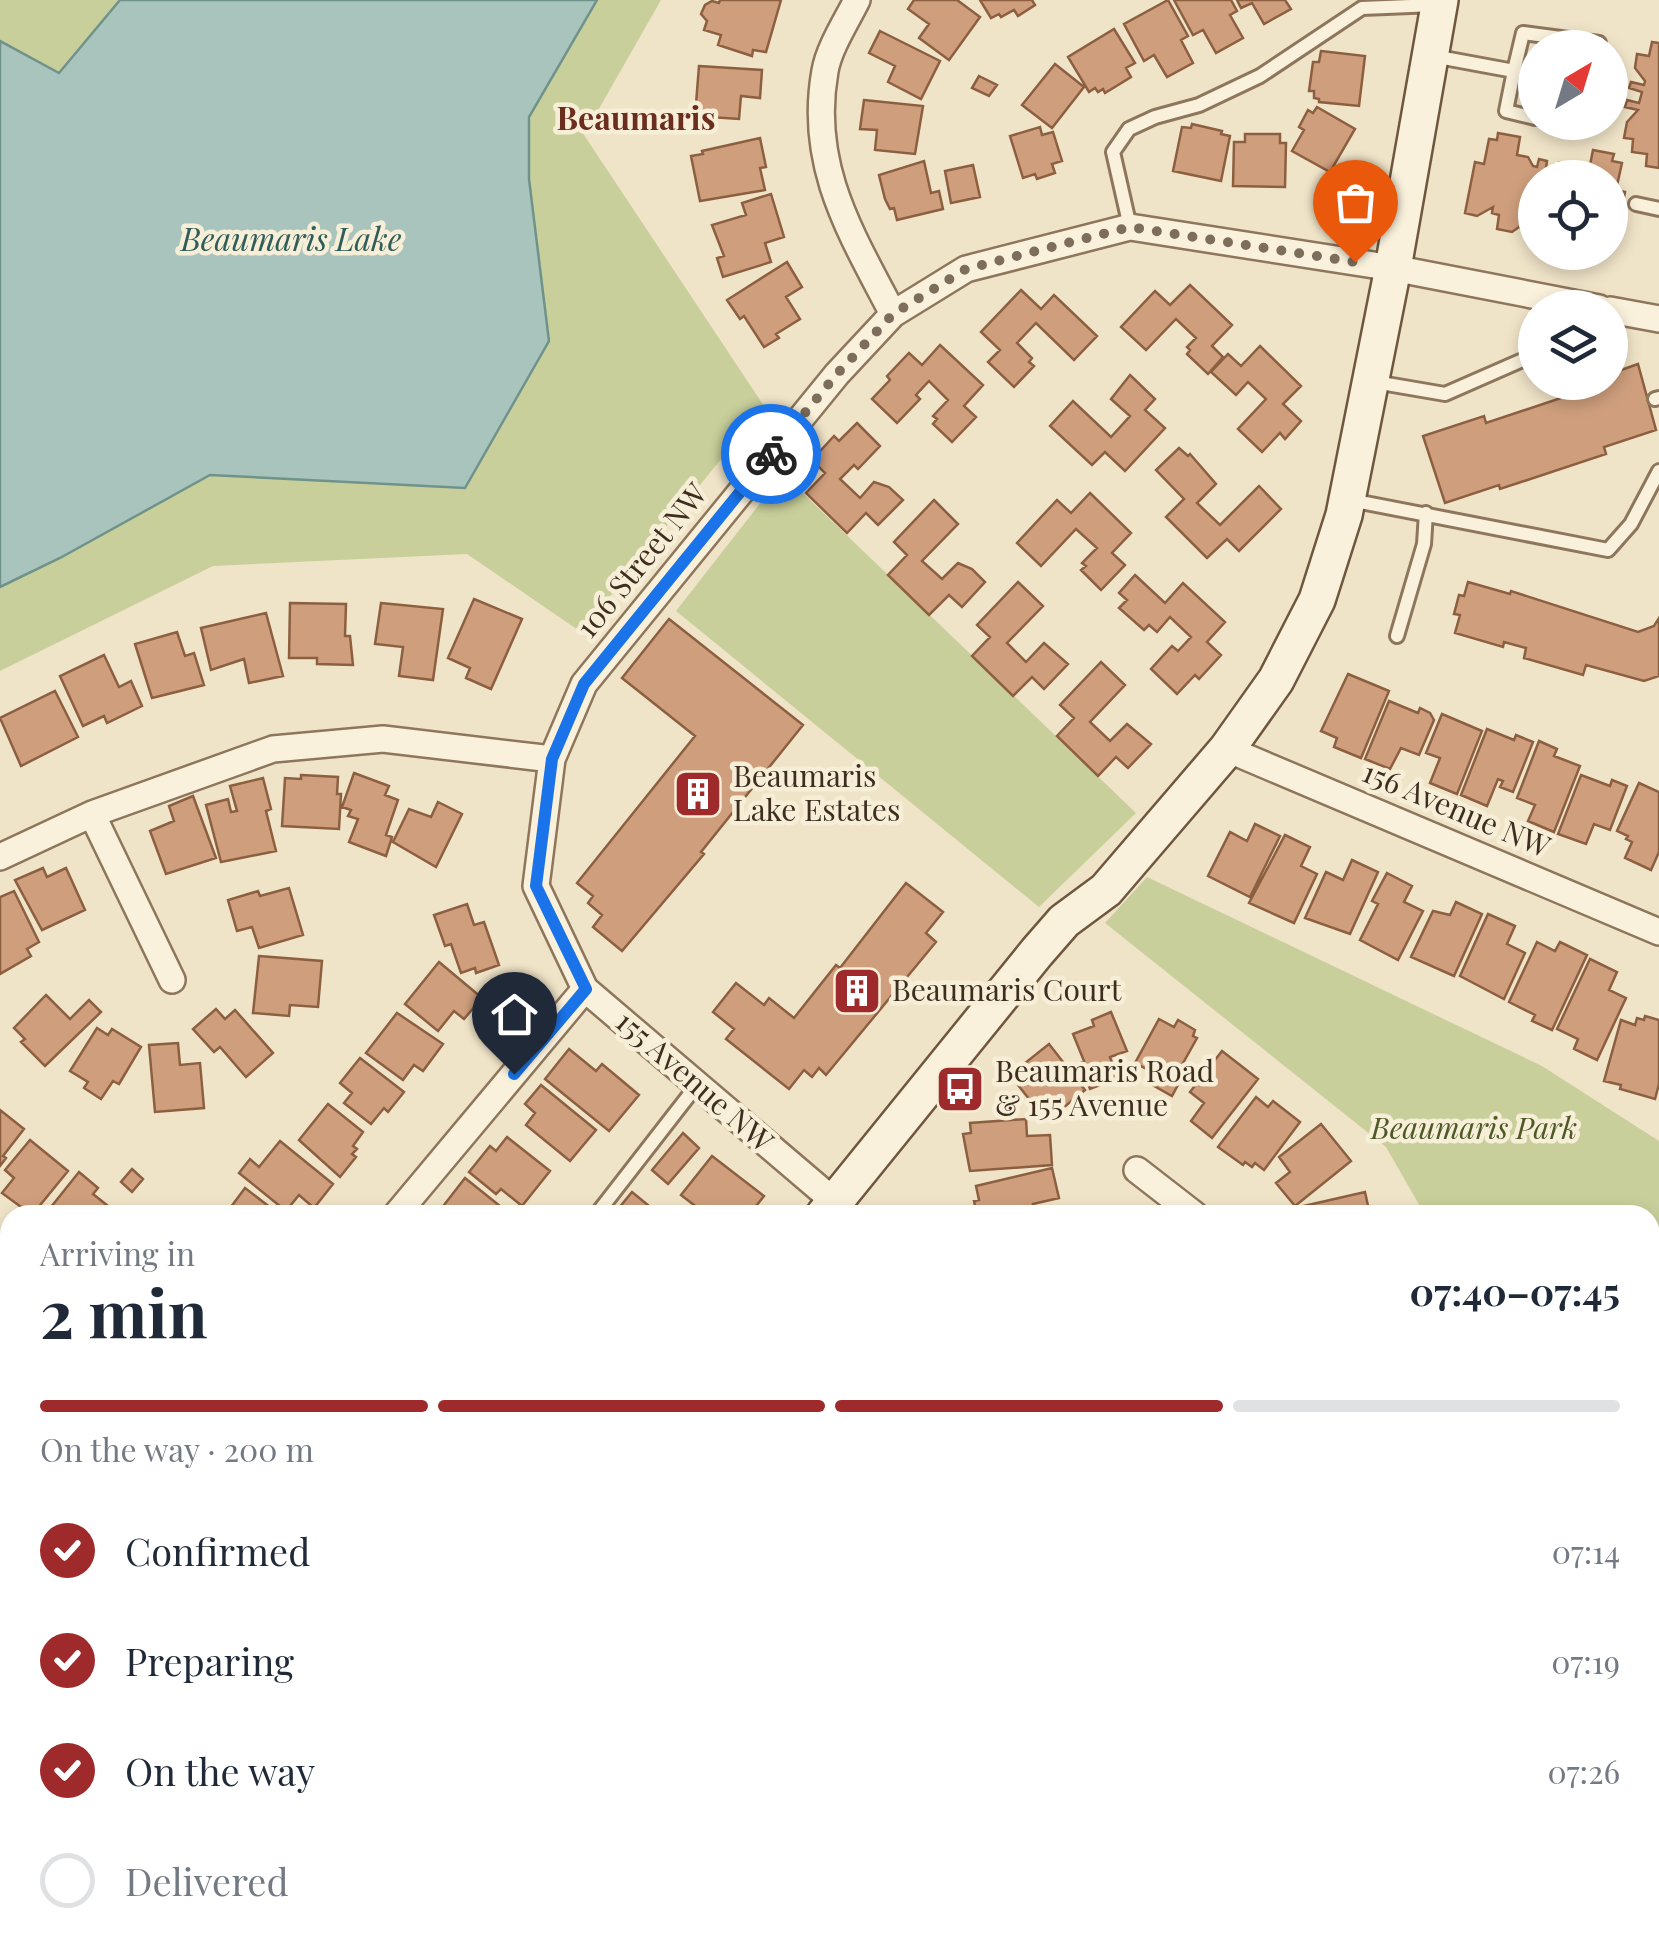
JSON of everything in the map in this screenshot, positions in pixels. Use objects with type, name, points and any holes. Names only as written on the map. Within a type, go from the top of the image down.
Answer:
[{"type":"street","points":[[856,0],[825,68],[820,136],[837,206],[893,314]]},
{"type":"street","points":[[841,1205],[1036,952],[1064,922],[1106,890],[1228,748],[1298,641],[1332,558],[1347,500],[1440,2]]},
{"type":"street","points":[[1130,227],[1393,268],[1518,297]]},
{"type":"street","name":"106 Street NW","points":[[552,759],[584,684],[837,374],[893,314],[966,269],[1130,227]]},
{"type":"street","points":[[1628,320],[1659,319]]},
{"type":"street","points":[[0,857],[92,814],[273,749],[383,740],[552,759]]},
{"type":"street","name":"156 Avenue NW","points":[[1228,748],[1659,932]]},
{"type":"street","name":"155 Avenue NW","points":[[552,759],[536,886],[586,989],[829,1205]]},
{"type":"street","points":[[92,814],[172,980]]},
{"type":"street","points":[[404,1205],[586,989]]},
{"type":"street","points":[[1137,1170],[1181,1205]]},
{"type":"lane","points":[[1130,227],[1114,152],[1128,129],[1199,105],[1260,76],[1362,8],[1440,2]]},
{"type":"lane","points":[[1518,55],[1506,111],[1518,114]]},
{"type":"lane","points":[[1430,56],[1514,72]]},
{"type":"lane","points":[[1636,204],[1659,209]]},
{"type":"lane","points":[[1371,381],[1445,394],[1518,360]]},
{"type":"lane","points":[[1347,500],[1426,512],[1531,537],[1608,550],[1631,524],[1659,471]]},
{"type":"lane","points":[[1397,636],[1424,544],[1426,512]]},
{"type":"lane","points":[[604,1205],[697,1085]]},
{"type":"green space","name":"Beaumaris Lake","points":[[0,0],[661,0],[584,135],[764,406],[581,632],[467,554],[213,566],[0,671]]},
{"type":"green space","points":[[783,474],[1136,813],[1039,907],[676,611]]},
{"type":"green space","name":"Beaumaris Park","points":[[1147,877],[1542,1066],[1659,1141],[1659,1205],[1419,1205],[1386,1147],[1105,923]]},
{"type":"water","name":"Beaumaris Lake","points":[[120,0],[597,0],[529,117],[529,179],[549,341],[465,488],[210,475],[0,587],[0,41],[59,73]]},
{"type":"building","points":[[720,0],[781,0],[766,52],[753,50],[752,56],[718,45],[721,35],[704,30],[707,21],[701,14],[705,5]]},
{"type":"building","points":[[914,0],[957,0],[980,17],[949,60],[919,38],[929,24],[908,9]]},
{"type":"building","points":[[980,0],[1032,0],[1035,5],[1018,16],[1014,10],[991,18]]},
{"type":"building","points":[[1168,0],[1188,36],[1181,40],[1193,63],[1167,77],[1154,55],[1144,61],[1124,24]]},
{"type":"building","points":[[1174,0],[1231,0],[1237,11],[1230,15],[1243,38],[1216,53],[1203,30],[1193,35]]},
{"type":"building","points":[[1237,0],[1285,0],[1291,9],[1264,24],[1252,3],[1241,8]]},
{"type":"building","points":[[1114,29],[1135,63],[1126,68],[1131,77],[1105,93],[1095,88],[1089,92],[1068,57]]},
{"type":"building","points":[[880,31],[940,61],[921,99],[888,82],[895,66],[869,53]]},
{"type":"building","points":[[1652,42],[1659,43],[1659,168],[1646,166],[1647,154],[1632,152],[1633,139],[1628,138],[1628,121],[1638,110],[1628,108],[1628,100],[1639,103],[1642,92],[1629,88],[1631,82],[1644,85],[1645,81],[1635,68],[1637,54],[1649,56]]},
{"type":"building","points":[[1321,51],[1365,56],[1359,106],[1319,102],[1314,91],[1309,91],[1313,62],[1319,62]]},
{"type":"building","points":[[1055,64],[1084,87],[1052,128],[1022,105]]},
{"type":"building","points":[[699,66],[762,70],[760,98],[741,96],[739,119],[695,116]]},
{"type":"building","points":[[979,76],[997,85],[989,96],[972,88]]},
{"type":"building","points":[[864,100],[923,106],[915,154],[875,150],[877,130],[860,129]]},
{"type":"building","points":[[1317,107],[1355,129],[1330,172],[1292,151],[1304,130],[1299,127],[1308,110],[1313,113]]},
{"type":"building","points":[[1192,124],[1230,136],[1221,181],[1173,171],[1182,127],[1191,128]]},
{"type":"building","points":[[1040,127],[1042,135],[1053,132],[1062,161],[1052,164],[1055,173],[1037,179],[1035,174],[1023,178],[1010,136]]},
{"type":"building","points":[[1498,133],[1518,137],[1517,155],[1530,160],[1518,160],[1518,228],[1512,232],[1497,229],[1499,215],[1492,213],[1493,207],[1477,216],[1465,213],[1475,162],[1484,164],[1489,139],[1497,140]]},
{"type":"building","points":[[1245,134],[1280,134],[1280,143],[1286,143],[1285,187],[1233,186],[1234,142],[1245,142]]},
{"type":"building","points":[[760,138],[766,167],[760,168],[765,190],[700,201],[691,156]]},
{"type":"building","points":[[1593,150],[1614,154],[1612,160],[1591,160]]},
{"type":"building","points":[[924,161],[931,193],[939,191],[943,209],[897,220],[894,208],[890,209],[885,199],[879,175]]},
{"type":"building","points":[[973,165],[980,197],[951,203],[945,171]]},
{"type":"building","points":[[771,194],[784,237],[765,243],[771,262],[723,277],[717,258],[724,256],[712,225],[746,215],[742,203]]},
{"type":"building","points":[[787,262],[802,287],[786,297],[800,319],[764,347],[744,316],[740,319],[727,300]]},
{"type":"building","points":[[1190,285],[1232,325],[1212,346],[1223,357],[1208,374],[1187,354],[1187,347],[1196,338],[1176,319],[1146,350],[1121,327],[1155,291],[1170,305]]},
{"type":"building","points":[[1021,290],[1041,309],[1054,295],[1097,336],[1074,360],[1036,323],[1017,343],[1032,358],[1029,362],[1034,366],[1014,387],[988,362],[1000,350],[981,332]]},
{"type":"building","points":[[940,345],[983,385],[964,406],[976,417],[952,442],[933,424],[937,419],[933,416],[948,400],[929,381],[916,395],[920,399],[897,423],[872,399],[909,353],[922,365]]},
{"type":"building","points":[[1260,346],[1301,386],[1283,404],[1301,421],[1285,439],[1280,433],[1262,452],[1238,429],[1266,399],[1248,382],[1236,395],[1211,372],[1228,354],[1241,366]]},
{"type":"building","points":[[1638,364],[1656,430],[1604,447],[1606,454],[1445,503],[1423,436],[1484,416],[1486,423],[1555,400],[1628,400],[1628,368]]},
{"type":"building","points":[[1130,375],[1155,399],[1145,410],[1165,428],[1125,471],[1105,452],[1092,465],[1050,426],[1073,401],[1111,437],[1130,416],[1111,399]]},
{"type":"building","points":[[857,423],[880,446],[858,469],[854,465],[840,479],[860,498],[874,482],[889,487],[903,500],[878,525],[866,513],[847,533],[806,493],[825,473],[812,460],[834,436],[839,441]]},
{"type":"building","points":[[1179,448],[1190,454],[1216,484],[1197,503],[1220,525],[1259,486],[1281,509],[1239,551],[1227,539],[1207,558],[1166,517],[1184,499],[1156,470]]},
{"type":"building","points":[[1090,493],[1131,533],[1112,553],[1125,565],[1101,590],[1081,570],[1086,566],[1082,563],[1097,548],[1076,529],[1041,566],[1017,543],[1057,500],[1071,513]]},
{"type":"building","points":[[934,500],[958,524],[922,561],[942,579],[958,563],[972,569],[985,582],[962,607],[949,595],[929,615],[888,575],[907,555],[894,542]]},
{"type":"building","points":[[1135,575],[1165,603],[1183,583],[1225,622],[1207,642],[1221,655],[1199,679],[1195,675],[1177,694],[1151,669],[1172,646],[1178,651],[1191,637],[1170,617],[1157,632],[1149,625],[1144,630],[1119,608],[1127,600],[1119,593]]},
{"type":"building","points":[[1018,582],[1043,606],[1007,643],[1026,662],[1044,643],[1068,664],[1044,689],[1032,677],[1013,696],[972,656],[990,637],[977,625]]},
{"type":"building","points":[[1468,582],[1510,594],[1511,591],[1638,632],[1654,626],[1659,618],[1659,676],[1644,681],[1586,665],[1583,675],[1524,658],[1526,648],[1504,642],[1503,647],[1455,633],[1460,615],[1454,614],[1459,595],[1464,596]]},
{"type":"building","points":[[474,599],[522,619],[491,689],[466,678],[470,668],[448,658]]},
{"type":"building","points":[[290,603],[346,604],[345,636],[350,636],[353,665],[317,664],[317,658],[289,658]]},
{"type":"building","points":[[381,603],[443,609],[433,680],[399,676],[403,647],[375,644]]},
{"type":"building","points":[[266,613],[283,676],[249,683],[244,659],[211,670],[201,628]]},
{"type":"building","name":"Beaumaris Lake Estates","points":[[669,619],[803,725],[701,852],[704,854],[622,951],[593,927],[602,915],[588,903],[593,896],[577,883],[695,736],[622,678]]},
{"type":"building","points":[[177,632],[185,656],[194,653],[204,685],[152,698],[135,644]]},
{"type":"building","points":[[104,655],[119,687],[131,681],[142,706],[107,723],[104,716],[83,726],[60,676]]},
{"type":"building","points":[[1101,662],[1125,685],[1090,722],[1110,741],[1127,724],[1151,744],[1128,768],[1116,757],[1098,776],[1057,736],[1074,718],[1060,705]]},
{"type":"building","points":[[1348,674],[1389,691],[1361,758],[1334,747],[1337,738],[1321,731]]},
{"type":"building","points":[[55,691],[78,737],[21,766],[0,718]]},
{"type":"building","points":[[1389,701],[1418,713],[1420,708],[1434,720],[1419,755],[1401,748],[1390,769],[1365,759]]},
{"type":"building","points":[[1442,714],[1482,731],[1457,794],[1430,783],[1440,758],[1426,753]]},
{"type":"building","points":[[1487,729],[1514,740],[1516,735],[1533,742],[1513,792],[1500,787],[1503,781],[1498,779],[1487,806],[1461,795]]},
{"type":"building","points":[[1539,741],[1557,749],[1554,756],[1580,766],[1554,832],[1528,821],[1535,805],[1517,798]]},
{"type":"building","points":[[354,773],[389,786],[385,795],[398,800],[386,835],[392,837],[386,856],[349,842],[358,819],[348,816],[351,810],[342,807]]},
{"type":"building","points":[[301,775],[338,777],[339,829],[282,826],[285,778],[301,779]]},
{"type":"building","points":[[1581,775],[1610,786],[1612,780],[1627,786],[1610,830],[1594,824],[1586,844],[1558,834]]},
{"type":"building","points":[[263,778],[276,851],[221,862],[206,805],[228,799],[231,812],[237,811],[230,786]]},
{"type":"building","points":[[1639,783],[1659,792],[1659,852],[1651,870],[1625,858],[1632,842],[1617,831]]},
{"type":"building","points":[[193,796],[216,858],[166,874],[150,831],[174,821],[169,806]]},
{"type":"building","points":[[438,802],[462,814],[436,867],[393,842],[409,809],[431,817]]},
{"type":"building","points":[[1255,824],[1280,836],[1250,897],[1208,876],[1230,832],[1247,841]]},
{"type":"building","points":[[1285,835],[1310,847],[1301,866],[1317,874],[1294,923],[1249,903]]},
{"type":"building","points":[[1352,860],[1378,872],[1350,934],[1305,918],[1326,872],[1343,880]]},
{"type":"building","points":[[43,868],[47,877],[66,868],[85,910],[42,930],[15,880]]},
{"type":"building","points":[[1387,873],[1412,886],[1404,902],[1423,911],[1398,960],[1360,940],[1378,904],[1372,901]]},
{"type":"building","name":"Beaumaris Court","points":[[906,883],[943,912],[926,933],[936,942],[826,1075],[819,1068],[812,1077],[804,1070],[789,1089],[726,1039],[734,1029],[713,1012],[736,983],[764,1005],[769,998],[794,1018],[836,965],[840,968]]},
{"type":"building","points":[[289,888],[303,935],[259,948],[252,927],[237,931],[228,900],[258,891],[260,896]]},
{"type":"building","points":[[14,891],[39,942],[27,949],[31,956],[0,974],[0,897]]},
{"type":"building","points":[[1456,902],[1482,914],[1454,976],[1411,957],[1433,911],[1450,915]]},
{"type":"building","points":[[467,904],[474,925],[484,922],[499,965],[476,973],[475,968],[461,973],[451,944],[445,946],[434,915]]},
{"type":"building","points":[[1488,914],[1515,926],[1507,944],[1525,953],[1504,999],[1460,976]]},
{"type":"building","points":[[1537,942],[1555,951],[1560,942],[1587,955],[1552,1030],[1532,1021],[1535,1015],[1509,1002]]},
{"type":"building","points":[[259,956],[322,961],[318,1007],[290,1005],[289,1016],[253,1013]]},
{"type":"building","points":[[1590,959],[1617,972],[1609,990],[1626,998],[1597,1060],[1574,1049],[1578,1039],[1557,1029]]},
{"type":"building","points":[[439,962],[482,998],[464,1019],[454,1011],[438,1031],[405,1004]]},
{"type":"building","points":[[46,995],[70,1019],[89,1000],[101,1012],[45,1066],[21,1042],[25,1039],[14,1028]]},
{"type":"building","points":[[216,1009],[225,1019],[235,1010],[273,1053],[246,1077],[220,1047],[214,1052],[193,1029]]},
{"type":"building","points":[[1111,1012],[1127,1051],[1110,1057],[1118,1078],[1090,1089],[1073,1034],[1094,1026],[1092,1020]]},
{"type":"building","points":[[397,1013],[443,1044],[423,1071],[414,1065],[403,1080],[366,1053]]},
{"type":"building","points":[[1645,1016],[1659,1020],[1659,1084],[1655,1099],[1604,1081],[1621,1020],[1635,1025],[1637,1018],[1644,1020]]},
{"type":"building","points":[[1159,1019],[1174,1027],[1178,1020],[1195,1030],[1193,1036],[1197,1038],[1182,1065],[1187,1068],[1172,1096],[1147,1082],[1152,1072],[1135,1063]]},
{"type":"building","points":[[97,1028],[108,1035],[112,1029],[141,1047],[119,1084],[113,1081],[101,1099],[84,1088],[88,1082],[70,1071]]},
{"type":"building","points":[[178,1043],[180,1065],[200,1063],[204,1108],[155,1112],[149,1045]]},
{"type":"building","points":[[1049,1044],[1085,1090],[1063,1108],[1050,1099],[1037,1109],[1010,1075]]},
{"type":"building","points":[[569,1049],[596,1071],[602,1064],[639,1095],[609,1131],[545,1079]]},
{"type":"building","points":[[1222,1051],[1258,1079],[1212,1138],[1191,1121],[1204,1103],[1190,1092]]},
{"type":"building","points":[[360,1058],[404,1092],[388,1112],[384,1108],[371,1124],[344,1103],[352,1093],[340,1083]]},
{"type":"building","points":[[541,1085],[596,1130],[570,1161],[526,1125],[535,1113],[525,1104]]},
{"type":"building","points":[[1256,1097],[1268,1107],[1273,1101],[1300,1122],[1264,1170],[1255,1163],[1252,1167],[1245,1162],[1243,1165],[1218,1147]]},
{"type":"building","points":[[328,1104],[363,1132],[353,1146],[357,1149],[352,1154],[356,1157],[340,1177],[299,1140]]},
{"type":"building","points":[[0,1110],[24,1129],[0,1166]]},
{"type":"building","points":[[1026,1119],[1027,1136],[1050,1135],[1052,1165],[970,1171],[963,1134],[971,1133],[970,1123]]},
{"type":"building","points":[[1321,1124],[1351,1161],[1294,1205],[1276,1183],[1290,1172],[1279,1157]]},
{"type":"building","points":[[683,1133],[699,1148],[668,1184],[652,1170]]},
{"type":"building","points":[[507,1137],[550,1171],[523,1205],[501,1189],[496,1194],[469,1172],[490,1146],[496,1151]]},
{"type":"building","points":[[30,1140],[68,1171],[40,1205],[18,1205],[2,1193],[14,1178],[5,1170]]},
{"type":"building","points":[[280,1141],[333,1184],[316,1205],[299,1195],[291,1205],[279,1205],[239,1173],[250,1159],[259,1167]]},
{"type":"building","points":[[712,1156],[764,1196],[757,1205],[694,1205],[681,1195]]},
{"type":"building","points":[[1052,1168],[1059,1198],[1033,1205],[975,1205],[974,1201],[979,1200],[976,1186]]},
{"type":"building","points":[[132,1169],[143,1179],[132,1192],[121,1182]]},
{"type":"building","points":[[79,1172],[98,1188],[93,1194],[107,1205],[53,1205]]},
{"type":"building","points":[[465,1178],[499,1205],[444,1205]]},
{"type":"building","points":[[245,1188],[267,1205],[232,1205]]},
{"type":"building","points":[[632,1192],[648,1205],[621,1205]]},
{"type":"building","points":[[1365,1192],[1368,1205],[1308,1205]]},
{"type":"way so far","points":[[771,454],[893,314],[966,269],[1130,227],[1355,262]]},
{"type":"place","name":"Beaumaris Lake Estates","points":[[698,794]]},
{"type":"place","name":"Beaumaris Court","points":[[857,991]]},
{"type":"place","name":"Beaumaris Road & 155 Avenue","points":[[960,1089]]},
{"type":"district","name":"Beaumaris","points":[[636,119]]},
{"type":"route","points":[[514,1074],[586,989],[536,886],[552,759],[584,684],[771,454]]}]
